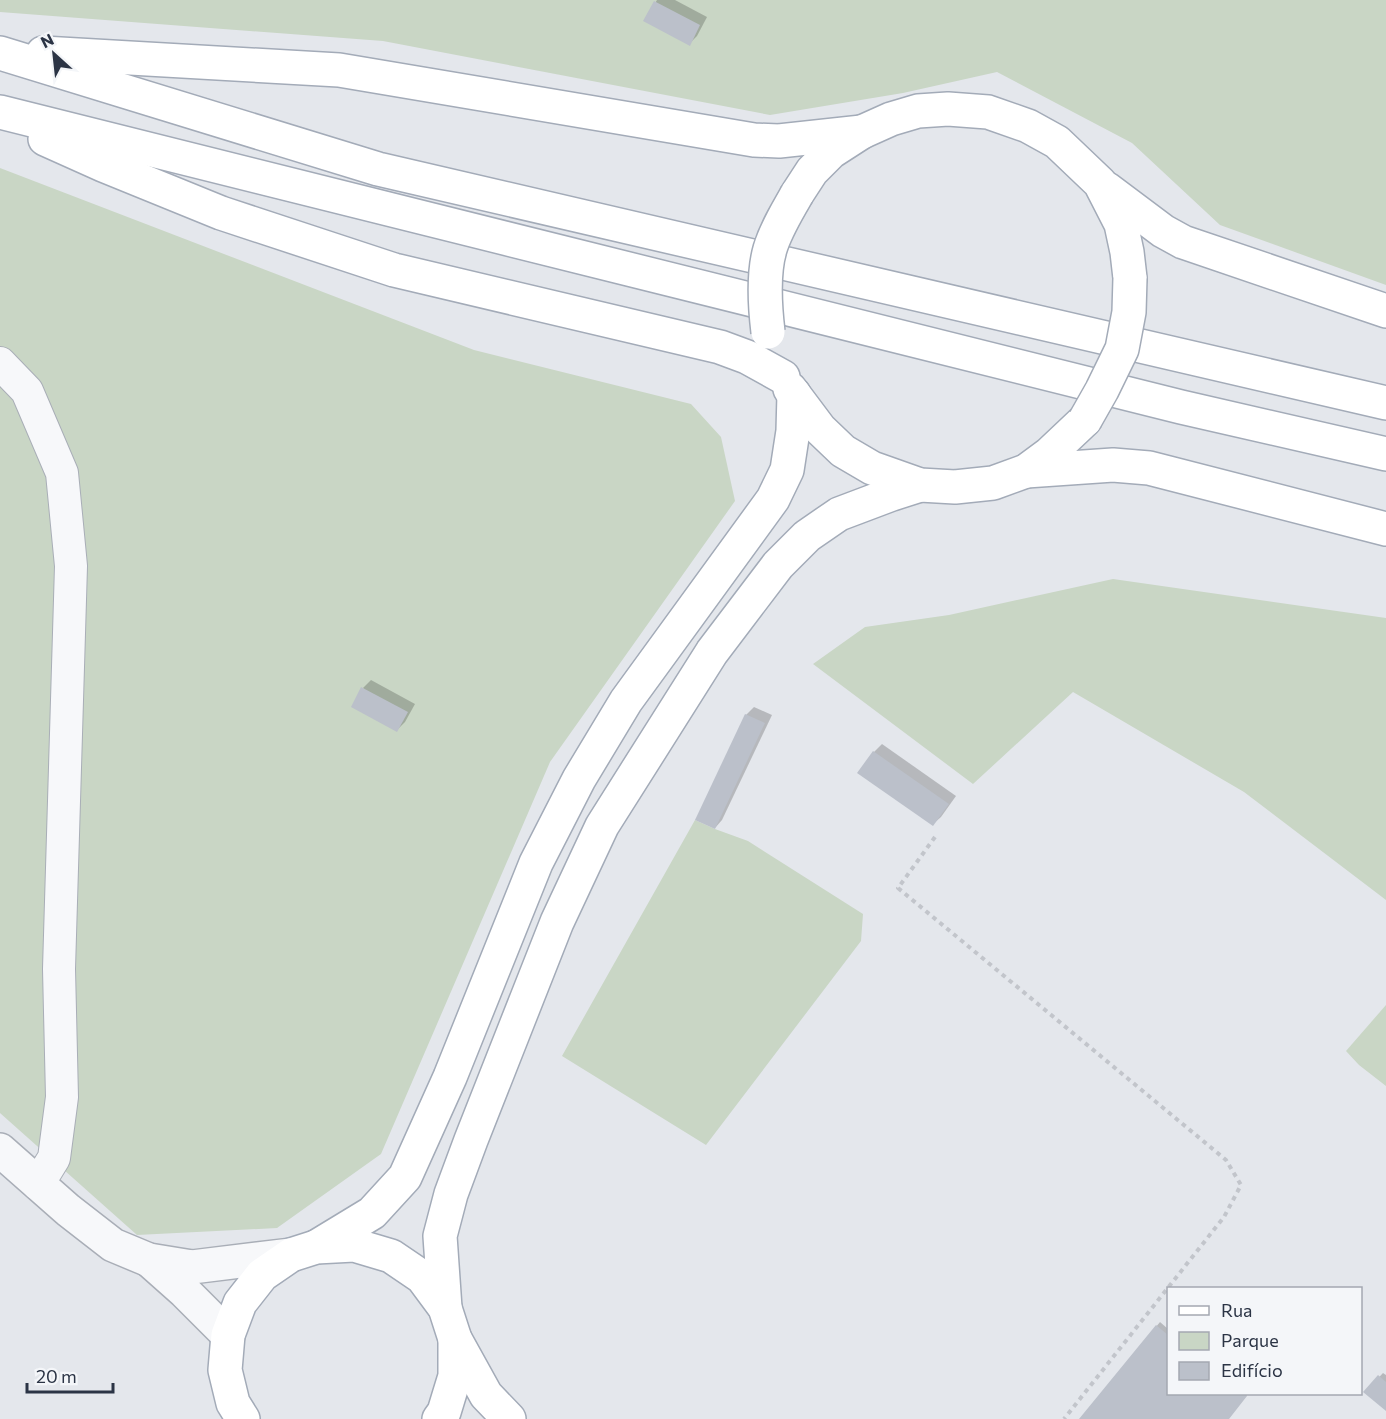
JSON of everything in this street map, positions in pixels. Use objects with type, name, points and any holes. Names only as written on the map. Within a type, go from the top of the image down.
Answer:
[{"type":"main road","points":[[0,52],[339,70],[754,140],[779,141],[862,132]]},
{"type":"main road","points":[[0,52],[378,169],[1386,403]]},
{"type":"main road","points":[[1386,311],[1184,242],[1163,231],[1100,183],[1057,142],[1028,126],[988,112],[948,109],[918,111],[891,119],[862,132],[831,152],[812,171],[782,220],[770,250],[765,308],[773,354],[788,386],[819,429],[843,451],[872,468],[920,485],[955,487],[993,483],[1026,471],[1113,465],[1149,468],[1386,529]]},
{"type":"main road","points":[[0,112],[1180,407],[1386,453]]},
{"type":"main road","points":[[0,119],[103,165],[221,213],[394,270],[720,347],[747,357],[788,386],[793,430],[787,470],[772,499],[626,700],[579,779],[536,863],[450,1077],[405,1177],[372,1213],[262,1275],[240,1302],[228,1335],[225,1370],[233,1403],[243,1419]]},
{"type":"main road","points":[[1026,471],[1049,454],[1085,420],[1122,349],[1129,312],[1130,278],[1127,252],[1121,224],[1100,183]]},
{"type":"main road","points":[[509,1419],[486,1395],[455,1339],[445,1308],[440,1236],[451,1194],[471,1140],[557,922],[602,826],[712,652],[778,565],[807,536],[839,514],[920,485]]},
{"type":"main road","points":[[303,1251],[354,1245],[391,1256],[422,1277],[445,1308]]},
{"type":"main road","points":[[439,1419],[444,1412],[455,1376],[455,1339]]},
{"type":"street","points":[[0,363],[27,391],[62,473],[71,566],[58,969],[62,1097],[54,1158],[38,1184]]},
{"type":"street","points":[[0,1150],[68,1210],[113,1245],[149,1260],[192,1268],[303,1251]]},
{"type":"street","points":[[149,1260],[228,1335]]},
{"type":"path","points":[[935,837],[898,888],[1226,1160],[1241,1185],[1224,1217],[1169,1287]]},
{"type":"path","points":[[1064,1419],[1167,1289]]},
{"type":"green space","points":[[0,0],[1386,0],[1386,285],[1220,225],[1132,143],[997,72],[903,93],[770,115],[383,41],[0,12]]},
{"type":"green space","points":[[0,168],[474,350],[691,404],[721,437],[735,501],[550,762],[381,1154],[277,1228],[137,1235],[0,1113]]},
{"type":"green space","points":[[1113,579],[1386,618],[1386,900],[1244,792],[1073,692],[973,784],[813,664],[865,627],[949,615]]},
{"type":"green space","points":[[695,820],[748,841],[863,914],[861,941],[706,1145],[562,1056]]},
{"type":"green space","points":[[1386,1005],[1386,1086],[1359,1065],[1346,1051]]},
{"type":"building","points":[[654,1],[700,25],[690,46],[643,21]]},
{"type":"building","points":[[361,687],[408,712],[397,732],[351,707]]},
{"type":"building","points":[[745,714],[765,723],[715,829],[695,820]]},
{"type":"building","points":[[873,751],[949,804],[933,826],[857,773]]},
{"type":"building","points":[[1156,1325],[1167,1334],[1167,1395],[1247,1396],[1229,1419],[1079,1419]]},
{"type":"building","points":[[1378,1375],[1386,1382],[1386,1411],[1363,1392]]}]
